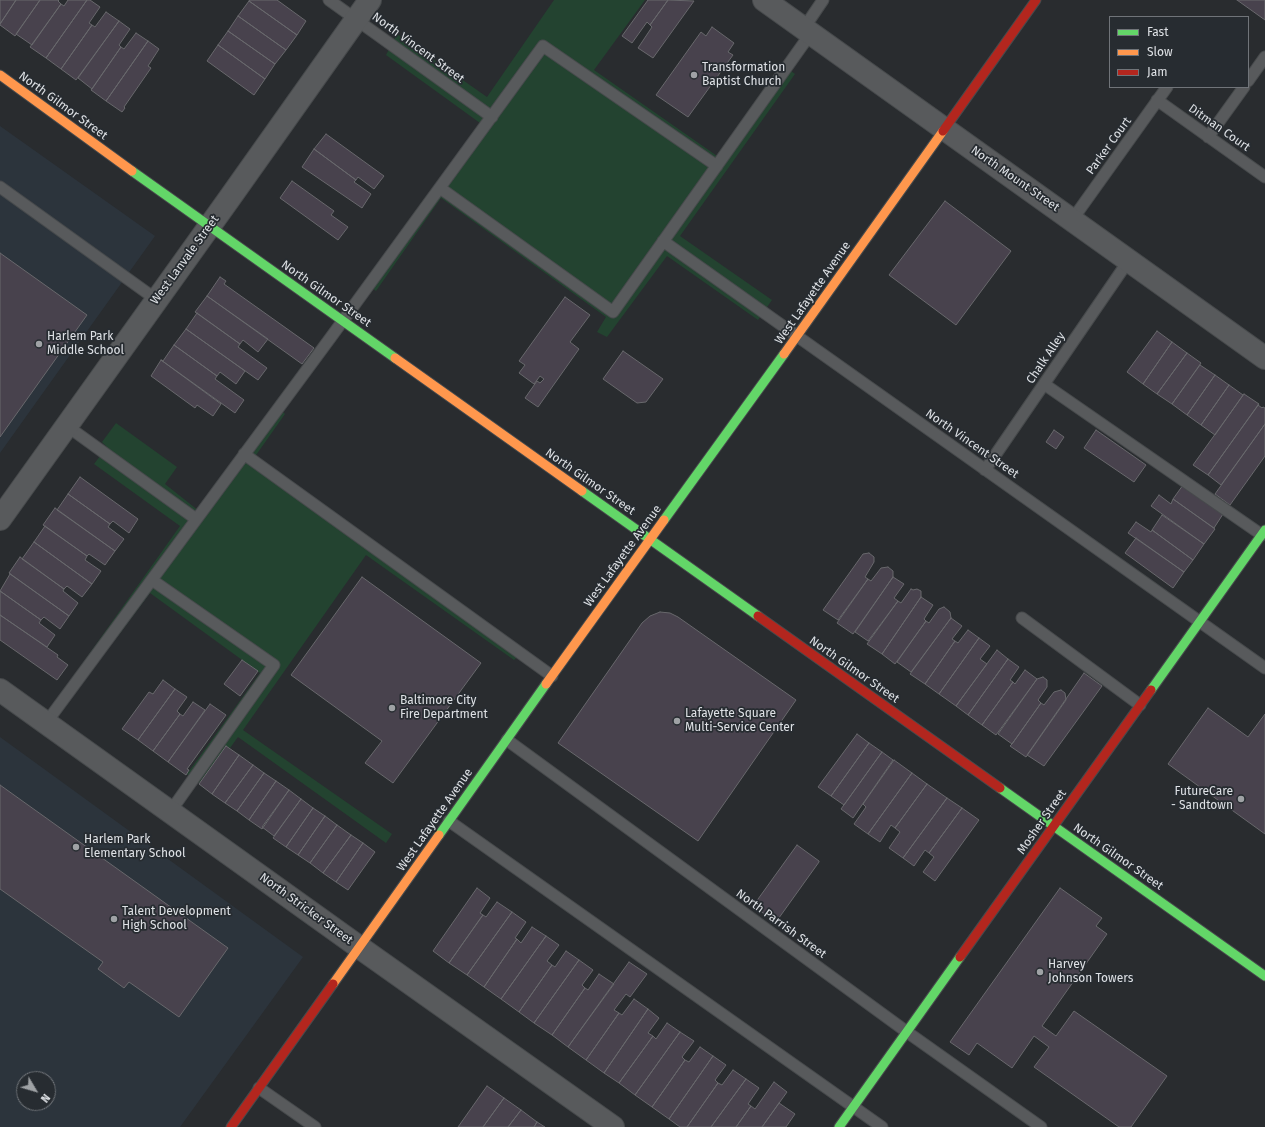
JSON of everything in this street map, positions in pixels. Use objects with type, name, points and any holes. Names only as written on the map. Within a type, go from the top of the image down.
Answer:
[{"type":"street","name":"West Lanvale Street","points":[[0,520],[370,0]]},
{"type":"street","name":"North Mount Street","points":[[764,0],[1265,358]]},
{"type":"street","name":"West Lafayette Avenue","points":[[231,1127],[1036,0]]},
{"type":"street","name":"North Gilmor Street","points":[[0,76],[342,321],[1265,976]]},
{"type":"street","name":"Mosher Street","points":[[839,1127],[1140,705],[1262,538]]},
{"type":"street","name":"North Stricker Street","points":[[0,690],[613,1127]]},
{"type":"lane","name":"North Vincent Street","points":[[328,0],[492,116]]},
{"type":"lane","points":[[440,188],[613,312],[717,166],[807,31],[823,0]]},
{"type":"lane","points":[[46,723],[543,46],[717,166]]},
{"type":"lane","points":[[1249,80],[1265,57]]},
{"type":"lane","name":"Parker Court","points":[[1072,220],[1166,88]]},
{"type":"lane","points":[[1208,137],[1243,88]]},
{"type":"lane","name":"Ditman Court","points":[[1157,100],[1265,177]]},
{"type":"lane","points":[[0,187],[157,300]]},
{"type":"lane","name":"North Vincent Street","points":[[664,241],[1265,668]]},
{"type":"lane","name":"Chalk Alley","points":[[986,470],[1129,260]]},
{"type":"lane","points":[[1044,384],[1262,538]]},
{"type":"lane","points":[[67,426],[196,519]]},
{"type":"lane","points":[[244,454],[552,676]]},
{"type":"lane","points":[[152,580],[274,665],[170,812]]},
{"type":"lane","points":[[1022,618],[1140,705]]},
{"type":"lane","name":"North Parrish Street","points":[[506,740],[907,1032],[1041,1127]]},
{"type":"lane","points":[[449,822],[882,1127]]},
{"type":"lane","points":[[260,1088],[315,1127]]},
{"type":"shaded area","name":"Harlem Park Middle School","points":[[0,126],[155,236],[0,453]]},
{"type":"shaded area","name":"Harlem Park Elementary School","points":[[0,737],[303,957],[180,1127],[0,1127]]},
{"type":"green space","points":[[554,0],[645,0],[594,70],[720,158],[784,66],[795,74],[680,236],[772,300],[758,320],[667,256],[607,337],[597,332],[606,317],[441,198],[376,291],[364,282],[480,123],[386,55],[397,34],[487,97]]},
{"type":"green space","points":[[323,356],[283,412],[285,414],[254,458],[523,651],[514,660],[366,555],[243,730],[392,834],[386,843],[238,737],[230,748],[226,746],[199,783],[187,774],[260,673],[150,593],[118,636],[115,633],[70,692],[65,688],[180,526],[94,464],[107,447],[102,442],[116,423],[177,467],[165,484],[199,511]]},
{"type":"building","points":[[0,0],[16,0],[0,24]]},
{"type":"building","points":[[16,0],[40,0],[15,36],[0,24]]},
{"type":"building","points":[[40,0],[59,0],[58,1],[61,4],[32,45],[16,34]]},
{"type":"building","points":[[68,0],[87,0],[46,58],[30,47],[61,4],[64,6]]},
{"type":"building","points":[[87,0],[90,0],[100,7],[89,23],[92,25],[61,69],[46,58]]},
{"type":"building","points":[[277,0],[306,21],[297,35],[249,1]]},
{"type":"building","points":[[648,0],[668,0],[650,25],[647,22],[632,43],[622,36]]},
{"type":"building","points":[[668,0],[694,1],[653,58],[638,48],[652,27],[650,25]]},
{"type":"building","points":[[1237,0],[1265,0],[1265,20]]},
{"type":"building","points":[[249,1],[297,35],[286,50],[238,16]]},
{"type":"building","points":[[106,12],[119,21],[76,80],[61,69],[92,25],[95,27]]},
{"type":"building","points":[[238,16],[286,50],[275,64],[228,31]]},
{"type":"building","points":[[119,21],[130,29],[119,45],[121,47],[92,89],[78,78]]},
{"type":"building","name":"Transformation Baptist Church","points":[[712,27],[734,43],[728,52],[733,55],[688,117],[656,95],[701,32],[706,36]]},
{"type":"building","points":[[228,31],[275,64],[265,79],[218,45]]},
{"type":"building","points":[[136,33],[148,41],[106,101],[91,90],[121,47],[124,49]]},
{"type":"building","points":[[148,41],[159,49],[148,66],[151,68],[122,112],[106,101]]},
{"type":"building","points":[[218,45],[265,79],[254,95],[207,61]]},
{"type":"building","points":[[326,134],[384,176],[374,189],[358,177],[356,180],[314,149]]},
{"type":"building","points":[[314,149],[356,180],[354,182],[371,194],[362,208],[302,167]]},
{"type":"building","points":[[292,181],[334,211],[331,215],[348,227],[338,240],[280,198]]},
{"type":"building","points":[[945,201],[1011,251],[956,325],[889,275]]},
{"type":"building","points":[[0,253],[87,315],[0,437]]},
{"type":"building","points":[[220,277],[226,281],[224,284],[314,348],[302,364],[207,296]]},
{"type":"building","points":[[207,296],[268,339],[258,352],[243,340],[240,344],[195,312]]},
{"type":"building","points":[[565,297],[590,315],[570,342],[579,349],[538,407],[525,398],[537,381],[540,383],[544,379],[540,376],[534,384],[519,373],[525,365],[519,361]]},
{"type":"building","points":[[197,313],[240,344],[238,347],[267,368],[258,380],[186,329]]},
{"type":"building","points":[[186,329],[245,371],[236,384],[220,372],[217,376],[174,345]]},
{"type":"building","points":[[1157,331],[1172,342],[1143,384],[1127,372]]},
{"type":"building","points":[[1172,342],[1187,353],[1157,394],[1143,384]]},
{"type":"building","points":[[174,345],[217,376],[215,379],[244,400],[235,413],[161,360],[163,361]]},
{"type":"building","points":[[623,351],[663,379],[646,402],[637,403],[603,379]]},
{"type":"building","points":[[1187,353],[1201,363],[1172,404],[1157,394]]},
{"type":"building","points":[[161,360],[221,404],[213,416],[197,405],[195,408],[151,376]]},
{"type":"building","points":[[1200,365],[1215,375],[1187,415],[1172,404]]},
{"type":"building","points":[[1215,375],[1229,385],[1201,425],[1187,415]]},
{"type":"building","points":[[1229,385],[1243,395],[1215,435],[1201,425]]},
{"type":"building","points":[[1244,394],[1259,404],[1208,475],[1193,465]]},
{"type":"building","points":[[1258,405],[1265,408],[1265,424],[1221,485],[1208,475]]},
{"type":"building","points":[[1265,424],[1265,456],[1230,505],[1215,494]]},
{"type":"building","points":[[1054,430],[1064,437],[1056,449],[1046,442]]},
{"type":"building","points":[[1096,430],[1146,465],[1134,482],[1084,448]]},
{"type":"building","points":[[80,477],[138,519],[129,533],[113,521],[110,524],[68,494]]},
{"type":"building","points":[[1183,485],[1223,514],[1214,528],[1173,499]]},
{"type":"building","points":[[68,494],[110,524],[108,527],[124,539],[115,551],[57,510]]},
{"type":"building","points":[[1159,495],[1171,504],[1173,499],[1215,529],[1204,544],[1151,506]]},
{"type":"building","points":[[55,508],[115,551],[105,565],[89,554],[87,556],[43,525]]},
{"type":"building","points":[[1162,515],[1204,544],[1193,560],[1152,530]]},
{"type":"building","points":[[1136,522],[1151,532],[1152,530],[1193,560],[1184,572],[1128,533]]},
{"type":"building","points":[[45,526],[87,556],[85,560],[101,571],[92,584],[34,542]]},
{"type":"building","points":[[1136,538],[1184,572],[1173,588],[1125,553]]},
{"type":"building","points":[[34,542],[92,584],[82,597],[67,586],[64,589],[22,559]]},
{"type":"building","points":[[869,553],[874,557],[874,562],[865,577],[868,579],[838,620],[823,610],[863,554]]},
{"type":"building","points":[[20,557],[64,589],[63,591],[78,603],[69,616],[9,573]]},
{"type":"building","points":[[888,567],[893,571],[893,577],[853,634],[837,623],[868,579],[871,581],[881,568]]},
{"type":"building","points":[[10,574],[69,616],[60,629],[44,617],[41,620],[0,591]]},
{"type":"building","name":"Baltimore City Fire Department","points":[[362,577],[481,663],[393,783],[365,763],[382,741],[291,675]]},
{"type":"building","points":[[893,577],[904,584],[894,598],[898,601],[868,641],[855,632]]},
{"type":"building","points":[[911,589],[921,591],[921,597],[882,654],[867,644],[898,601],[901,603]]},
{"type":"building","points":[[0,591],[41,620],[39,623],[55,635],[47,647],[0,615]]},
{"type":"building","points":[[921,597],[933,605],[924,619],[926,621],[895,664],[882,654]]},
{"type":"building","points":[[944,607],[950,612],[951,618],[911,672],[897,662],[926,621],[929,623],[939,609]]},
{"type":"building","name":"Lafayette Square Multi-Service Center","points":[[660,612],[670,613],[678,617],[796,700],[698,841],[558,743],[642,623],[650,616]]},
{"type":"building","points":[[0,615],[58,655],[57,657],[68,665],[57,680],[0,640]]},
{"type":"building","points":[[951,618],[962,626],[952,639],[955,641],[925,684],[910,674]]},
{"type":"building","points":[[968,630],[979,638],[939,694],[925,684],[955,641],[958,643]]},
{"type":"building","points":[[979,638],[990,646],[980,659],[987,664],[956,706],[939,694]]},
{"type":"building","points":[[997,650],[1008,659],[968,715],[956,706]]},
{"type":"building","points":[[1008,659],[1019,667],[1010,680],[1013,682],[982,725],[968,715]]},
{"type":"building","points":[[242,660],[258,671],[240,696],[224,684]]},
{"type":"building","points":[[1025,670],[1037,679],[996,735],[982,725],[1013,682],[1015,684]]},
{"type":"building","points":[[1084,673],[1102,686],[1044,766],[1027,755]]},
{"type":"building","points":[[1043,677],[1047,680],[1047,687],[1038,700],[1041,703],[1012,744],[998,734],[1037,679]]},
{"type":"building","points":[[163,680],[175,689],[138,740],[122,729],[149,692],[153,694]]},
{"type":"building","points":[[175,689],[187,697],[177,711],[180,714],[153,751],[138,740]]},
{"type":"building","points":[[1061,690],[1065,693],[1066,700],[1026,757],[1010,746],[1041,703],[1044,705],[1054,692]]},
{"type":"building","points":[[193,702],[205,710],[168,762],[153,751],[180,714],[183,716]]},
{"type":"building","points":[[210,704],[226,715],[187,769],[189,770],[186,775],[168,762]]},
{"type":"building","name":"FutureCare - Sandtown","points":[[1208,708],[1248,737],[1265,714],[1265,834],[1168,764]]},
{"type":"building","points":[[857,734],[869,743],[831,796],[818,787]]},
{"type":"building","points":[[869,743],[882,752],[844,805],[831,796]]},
{"type":"building","points":[[226,746],[239,755],[212,794],[199,784]]},
{"type":"building","points":[[882,752],[893,760],[853,818],[841,809]]},
{"type":"building","points":[[239,755],[253,765],[225,803],[212,794]]},
{"type":"building","points":[[894,760],[912,773],[868,834],[854,824],[866,807],[863,804]]},
{"type":"building","points":[[253,765],[264,773],[237,811],[225,803]]},
{"type":"building","points":[[264,773],[276,781],[249,820],[237,811]]},
{"type":"building","points":[[912,773],[927,784],[895,828],[891,825],[880,842],[868,834]]},
{"type":"building","points":[[276,781],[289,790],[262,829],[249,820]]},
{"type":"building","points":[[927,784],[947,798],[903,858],[889,848],[900,832],[895,828]]},
{"type":"building","name":"Talent Development High School","points":[[0,785],[228,948],[179,1017],[129,982],[124,988],[98,969],[103,962],[0,889]]},
{"type":"building","points":[[289,790],[301,799],[274,836],[262,827]]},
{"type":"building","points":[[947,798],[962,808],[929,853],[925,850],[914,866],[903,858]]},
{"type":"building","points":[[301,799],[313,808],[286,847],[273,838]]},
{"type":"building","points":[[313,808],[325,816],[298,855],[286,847]]},
{"type":"building","points":[[962,808],[979,820],[935,881],[923,872],[934,857],[929,853]]},
{"type":"building","points":[[325,816],[337,825],[310,863],[298,855]]},
{"type":"building","points":[[337,825],[351,835],[323,873],[310,863]]},
{"type":"building","points":[[351,835],[363,843],[336,882],[323,873]]},
{"type":"building","points":[[363,843],[375,852],[348,890],[336,882]]},
{"type":"building","points":[[797,845],[819,862],[776,922],[753,906]]},
{"type":"building","points":[[477,888],[490,898],[480,913],[483,915],[449,963],[433,951]]},
{"type":"building","name":"Harvey Johnson Towers","points":[[1060,888],[1102,918],[1096,926],[1107,934],[1042,1026],[1056,1036],[1074,1011],[1167,1076],[1131,1127],[1119,1127],[1034,1067],[1049,1047],[1034,1036],[1012,1068],[977,1043],[969,1055],[950,1042]]},
{"type":"building","points":[[497,902],[512,912],[467,975],[449,963],[482,916],[483,915],[486,917]]},
{"type":"building","points":[[512,912],[526,922],[515,938],[517,939],[484,987],[467,975]]},
{"type":"building","points":[[532,927],[546,936],[501,999],[484,987],[517,939],[521,943]]},
{"type":"building","points":[[546,936],[559,945],[547,961],[552,965],[519,1012],[501,999]]},
{"type":"building","points":[[566,951],[579,960],[534,1023],[519,1012],[552,965],[555,967]]},
{"type":"building","points":[[579,960],[593,970],[582,985],[585,988],[552,1035],[534,1023]]},
{"type":"building","points":[[629,962],[647,974],[630,997],[626,994],[614,1010],[619,1013],[586,1060],[568,1047]]},
{"type":"building","points":[[599,974],[614,984],[568,1047],[552,1035],[585,988],[588,990]]},
{"type":"building","points":[[634,999],[648,1009],[604,1073],[586,1060],[619,1013],[622,1015]]},
{"type":"building","points":[[648,1009],[659,1018],[648,1033],[653,1036],[619,1083],[604,1073]]},
{"type":"building","points":[[667,1023],[680,1032],[635,1095],[619,1083],[653,1036],[656,1039]]},
{"type":"building","points":[[680,1032],[694,1041],[682,1057],[685,1060],[652,1107],[635,1095]]},
{"type":"building","points":[[700,1047],[713,1056],[669,1119],[652,1107],[685,1060],[689,1062]]},
{"type":"building","points":[[713,1056],[726,1065],[715,1080],[718,1083],[687,1127],[680,1127],[669,1119]]},
{"type":"building","points":[[733,1070],[746,1079],[711,1127],[687,1127],[718,1083],[722,1085]]},
{"type":"building","points":[[746,1079],[759,1088],[748,1104],[751,1106],[736,1127],[711,1127]]},
{"type":"building","points":[[774,1082],[787,1092],[762,1127],[736,1127],[751,1106],[755,1109]]},
{"type":"building","points":[[487,1086],[504,1098],[483,1127],[458,1127]]},
{"type":"building","points":[[504,1098],[521,1110],[508,1127],[483,1127]]},
{"type":"building","points":[[779,1103],[795,1114],[786,1127],[762,1127]]},
{"type":"building","points":[[521,1110],[537,1122],[534,1127],[508,1127]]},
{"type":"building","points":[[537,1122],[545,1127],[534,1127]]},
{"type":"traffic: fast","points":[[132,171],[395,358]]},
{"type":"traffic: fast","points":[[664,520],[784,354]]},
{"type":"traffic: fast","points":[[582,491],[758,616]]},
{"type":"traffic: fast","points":[[1151,690],[1265,530]]},
{"type":"traffic: fast","points":[[439,835],[546,684]]},
{"type":"traffic: fast","points":[[1000,788],[1265,976]]},
{"type":"traffic: fast","points":[[839,1127],[960,957]]},
{"type":"traffic: slow","points":[[0,75],[132,171]]},
{"type":"traffic: slow","points":[[784,354],[943,131]]},
{"type":"traffic: slow","points":[[395,358],[582,491]]},
{"type":"traffic: slow","points":[[546,684],[664,520]]},
{"type":"traffic: slow","points":[[333,984],[439,835]]},
{"type":"traffic: jam","points":[[943,131],[1036,0]]},
{"type":"traffic: jam","points":[[758,616],[1000,788]]},
{"type":"traffic: jam","points":[[960,957],[1151,690]]},
{"type":"traffic: jam","points":[[231,1127],[333,984]]},
{"type":"place","name":"Transformation Baptist Church","points":[[694,75]]},
{"type":"place","name":"Harlem Park Middle School","points":[[39,344]]},
{"type":"place","name":"Baltimore City Fire Department","points":[[392,708]]},
{"type":"place","name":"Lafayette Square Multi-Service Center","points":[[677,721]]},
{"type":"place","name":"FutureCare - Sandtown","points":[[1241,799]]},
{"type":"place","name":"Harlem Park Elementary School","points":[[76,847]]},
{"type":"place","name":"Talent Development High School","points":[[114,919]]},
{"type":"place","name":"Harvey Johnson Towers","points":[[1040,972]]}]
